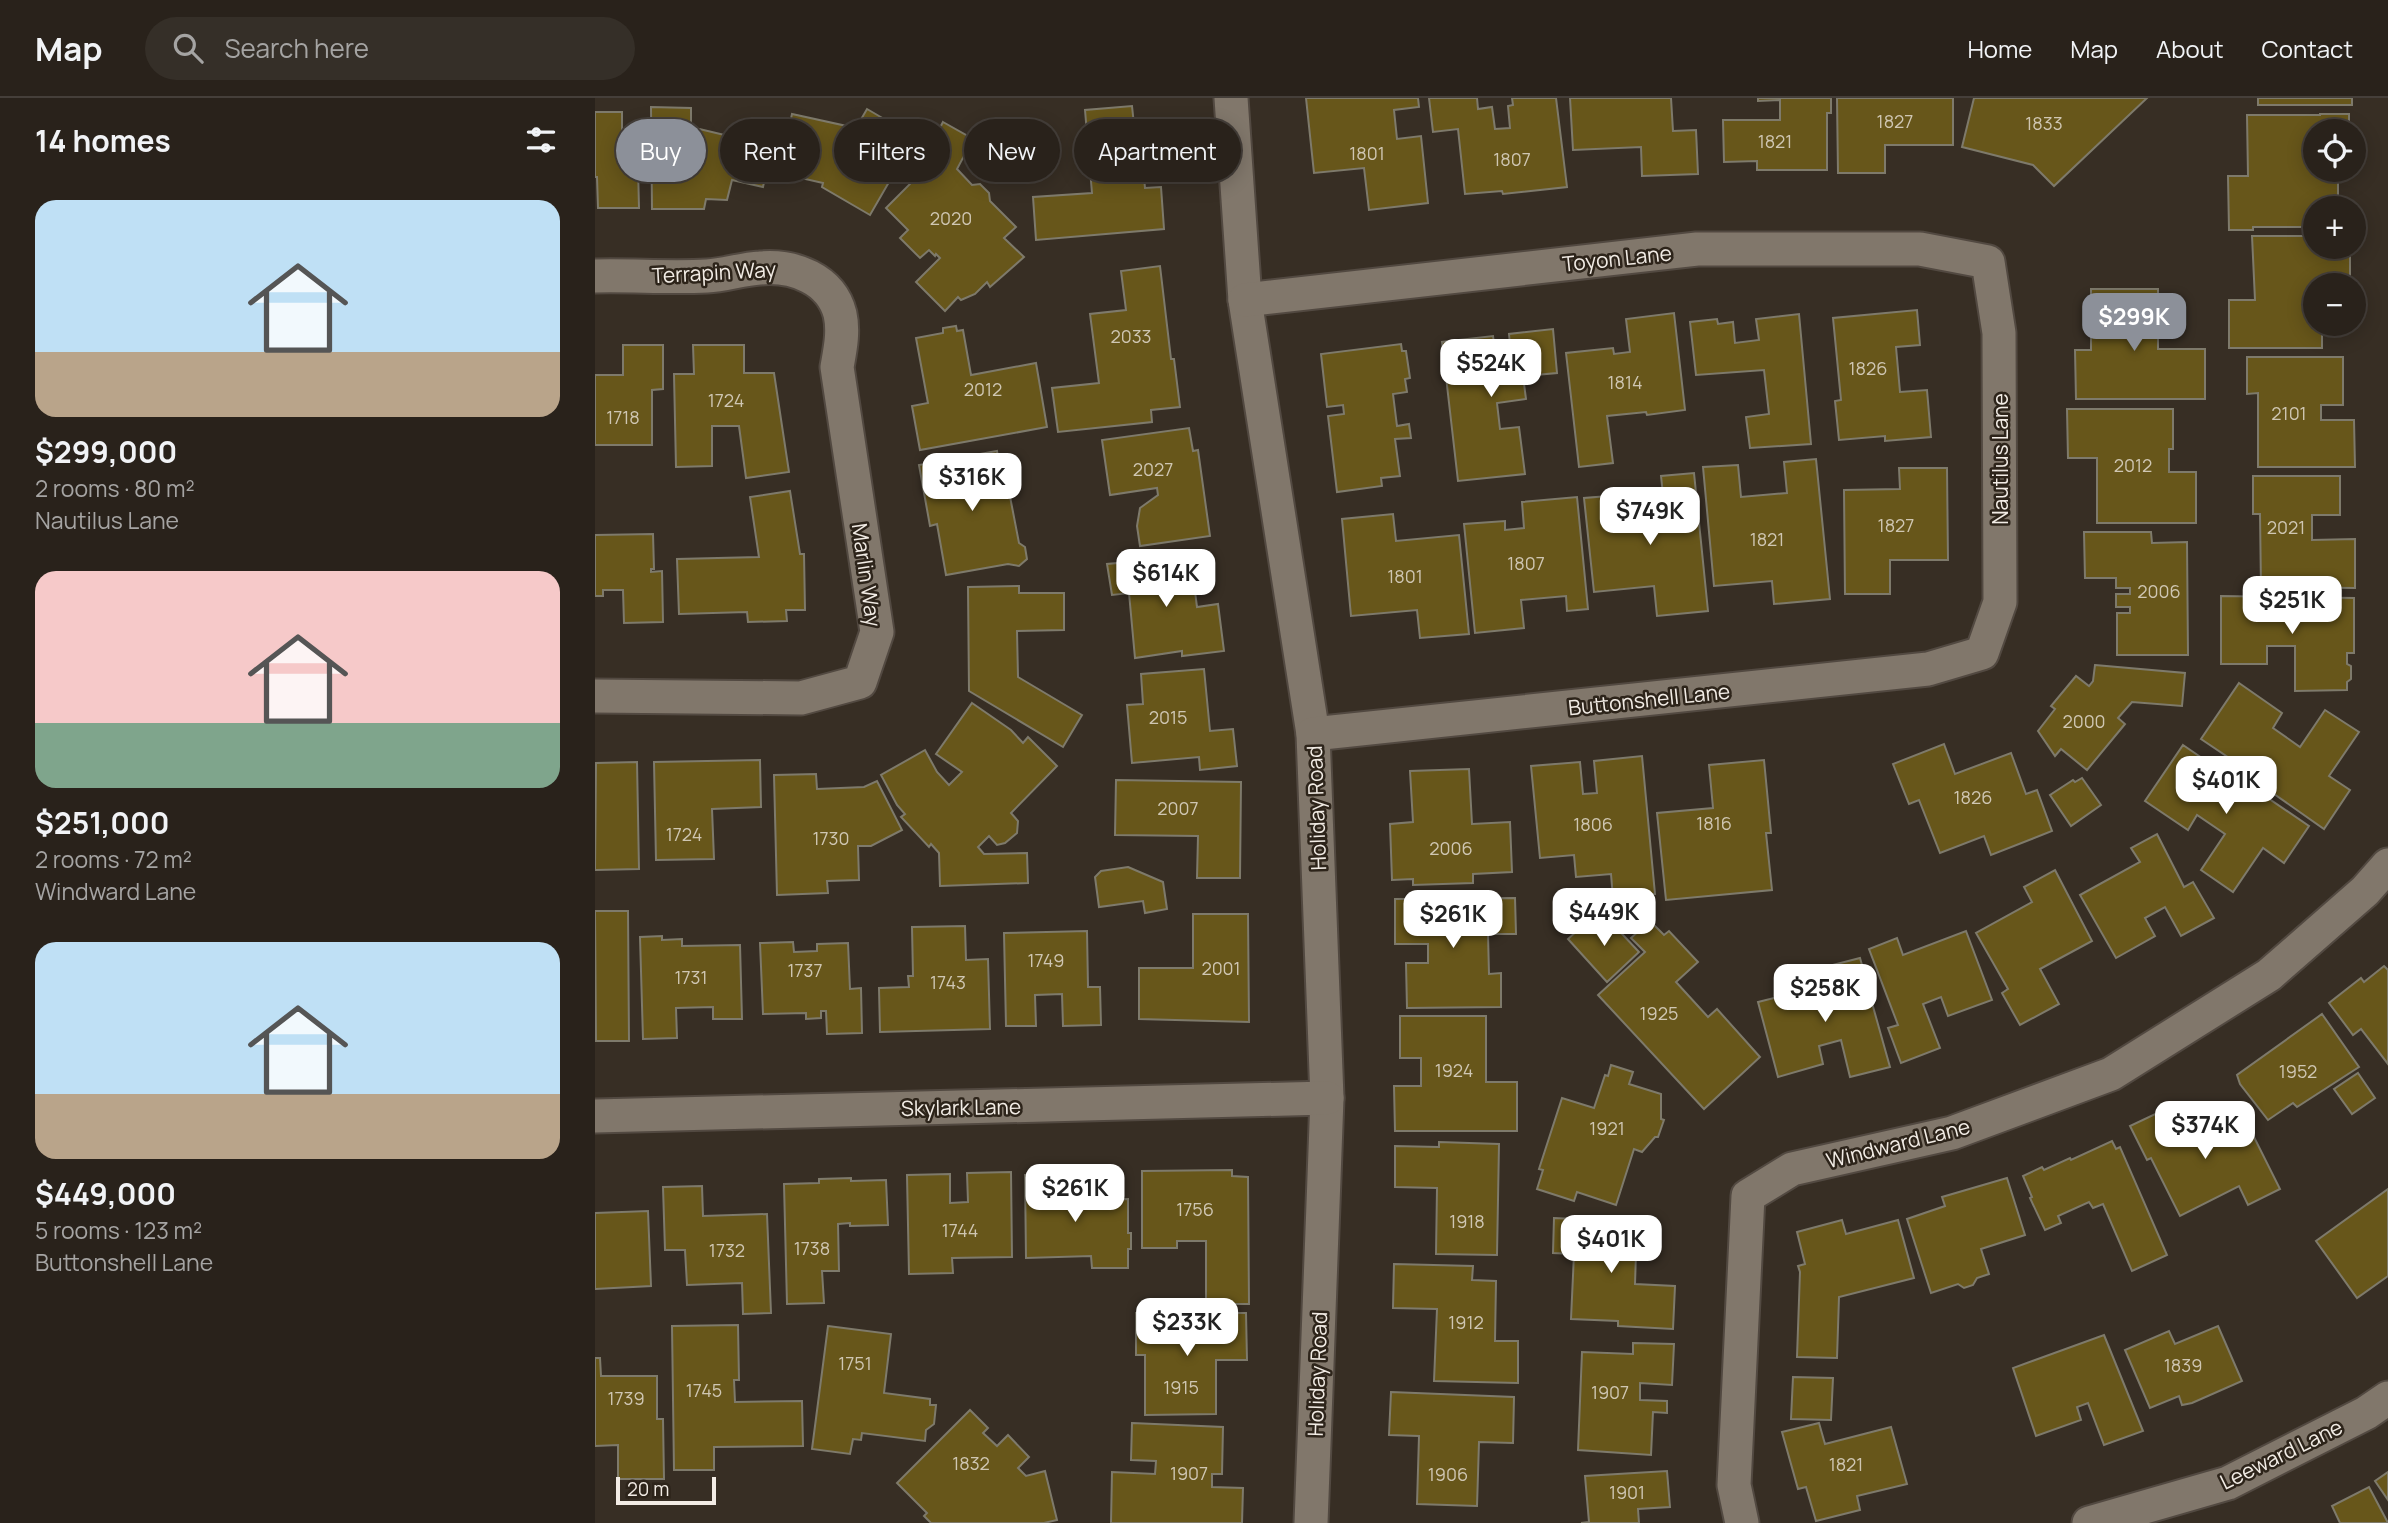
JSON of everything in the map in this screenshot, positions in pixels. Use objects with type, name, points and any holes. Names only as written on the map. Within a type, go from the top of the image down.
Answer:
[{"type":"street","name":"Holiday Road","points":[[1231,98],[1245,300],[1313,734],[1327,1098],[1311,1523]]},
{"type":"street","name":"Toyon Lane","points":[[1245,300],[1697,249],[1920,249],[1989,262]]},
{"type":"street","name":"Nautilus Lane","points":[[1982,653],[2000,602],[1999,333],[1989,262]]},
{"type":"street","name":"Terrapin Way","points":[[595,276],[695,277],[725,275],[760,268],[790,268],[828,288]]},
{"type":"street","name":"Marlin Way","points":[[595,696],[801,698],[860,682],[877,632],[837,367],[842,335],[840,313],[828,288]]},
{"type":"street","name":"Buttonshell Lane","points":[[1313,734],[1928,669],[1982,653]]},
{"type":"street","name":"Windward Lane","points":[[1742,1523],[1734,1485],[1748,1196],[1792,1169],[1952,1133],[2111,1073],[2269,975],[2365,891],[2388,865]]},
{"type":"street","name":"Skylark Lane","points":[[595,1116],[1327,1098]]},
{"type":"street","name":"Leeward Lane","points":[[2089,1523],[2228,1483],[2366,1413],[2388,1398]]},
{"type":"building","points":[[1306,98],[1418,98],[1419,107],[1394,110],[1397,139],[1421,136],[1428,203],[1369,210],[1364,168],[1314,173]]},
{"type":"building","points":[[1429,98],[1477,98],[1478,109],[1492,107],[1495,129],[1510,128],[1508,106],[1513,105],[1512,98],[1556,98],[1567,187],[1503,194],[1502,191],[1465,194],[1458,129],[1433,132]]},
{"type":"building","points":[[1570,98],[1671,98],[1673,131],[1696,130],[1698,174],[1642,176],[1641,147],[1573,150]]},
{"type":"building","points":[[1758,98],[1831,98],[1831,113],[1827,113],[1827,170],[1757,170],[1757,161],[1724,162],[1723,120],[1780,120],[1780,100],[1758,101]]},
{"type":"building","points":[[1837,98],[1953,98],[1953,145],[1885,145],[1885,173],[1838,173]]},
{"type":"building","points":[[1974,98],[2147,98],[2054,186],[2033,165],[1962,147]]},
{"type":"building","points":[[2258,98],[2352,98],[2352,105],[2258,105]]},
{"type":"building","points":[[1132,106],[1133,119],[1086,119],[1085,110]]},
{"type":"building","points":[[651,107],[691,108],[691,119],[651,119]]},
{"type":"building","points":[[867,109],[884,119],[861,119]]},
{"type":"building","points":[[595,112],[622,112],[622,119],[616,119],[616,182],[638,182],[639,208],[598,208]]},
{"type":"building","points":[[792,114],[815,119],[791,119]]},
{"type":"building","points":[[2349,114],[2349,119],[2303,119],[2303,182],[2338,182],[2338,196],[2303,196],[2303,227],[2229,230],[2228,176],[2248,176],[2247,115]]},
{"type":"building","points":[[820,120],[834,123],[834,182],[889,182],[870,215],[822,187],[823,183],[819,182]]},
{"type":"building","points":[[950,126],[964,134],[964,156],[957,169],[964,176],[964,182],[980,184],[989,193],[990,201],[1016,227],[1004,238],[1024,257],[990,287],[987,282],[975,294],[961,300],[958,297],[945,311],[916,282],[940,258],[929,250],[920,258],[900,238],[908,230],[886,208],[910,184],[950,182]]},
{"type":"building","points":[[706,131],[720,134],[720,182],[732,182],[727,200],[706,199],[704,209],[652,209],[652,182],[706,182]]},
{"type":"building","points":[[741,182],[764,182],[763,187]]},
{"type":"building","points":[[1091,182],[1144,182],[1145,188],[1161,187],[1164,229],[1036,240],[1033,197],[1092,193]]},
{"type":"building","points":[[2252,236],[2303,236],[2303,259],[2350,259],[2350,273],[2303,273],[2303,336],[2322,336],[2322,348],[2229,348],[2229,300],[2255,300]]},
{"type":"building","points":[[1160,266],[1171,359],[1174,359],[1180,407],[1151,410],[1152,422],[1058,432],[1052,388],[1099,383],[1090,314],[1126,310],[1121,271]]},
{"type":"building","points":[[2091,289],[2158,289],[2158,349],[2205,349],[2205,399],[2076,399],[2075,350],[2091,350]]},
{"type":"building","points":[[1917,310],[1920,345],[1896,347],[1900,392],[1927,390],[1931,437],[1885,441],[1885,436],[1839,440],[1835,401],[1841,400],[1833,318]]},
{"type":"building","points":[[1674,313],[1685,410],[1607,416],[1613,463],[1579,467],[1566,353],[1613,348],[1614,354],[1630,352],[1626,319]]},
{"type":"building","points":[[1799,314],[1811,444],[1750,448],[1746,417],[1769,414],[1764,370],[1696,375],[1690,322],[1717,319],[1718,324],[1733,322],[1735,343],[1759,340],[1756,319]]},
{"type":"building","points":[[956,326],[957,331],[963,330],[971,375],[1036,363],[1047,427],[920,450],[912,406],[928,403],[916,338],[943,333],[943,328]]},
{"type":"building","points":[[1553,329],[1557,373],[1523,376],[1526,399],[1497,403],[1500,429],[1519,427],[1525,474],[1458,481],[1442,342],[1493,336],[1496,357],[1511,355],[1509,334]]},
{"type":"building","points":[[1401,344],[1402,351],[1406,351],[1410,378],[1405,379],[1407,392],[1393,394],[1397,426],[1409,424],[1411,438],[1395,439],[1400,476],[1381,478],[1382,486],[1337,492],[1328,416],[1344,414],[1343,405],[1327,407],[1321,354]]},
{"type":"building","points":[[623,345],[663,345],[663,389],[652,390],[652,445],[595,445],[595,375],[623,375]]},
{"type":"building","points":[[693,345],[744,345],[744,373],[774,373],[789,472],[746,478],[739,426],[712,426],[712,466],[676,467],[674,374],[694,374]]},
{"type":"building","points":[[2247,357],[2343,357],[2343,405],[2321,405],[2321,420],[2354,420],[2355,467],[2258,467],[2258,393],[2247,394]]},
{"type":"building","points":[[2067,409],[2173,409],[2173,449],[2169,449],[2169,472],[2196,472],[2196,523],[2097,523],[2097,458],[2068,458]]},
{"type":"building","points":[[1189,428],[1193,451],[1198,450],[1210,536],[1140,546],[1137,526],[1140,508],[1158,495],[1157,488],[1110,495],[1102,440]]},
{"type":"building","points":[[997,451],[1002,482],[1007,481],[1019,543],[1025,547],[1027,559],[1019,566],[1008,564],[946,575],[937,524],[930,526],[919,465]]},
{"type":"building","points":[[1816,459],[1830,599],[1774,604],[1772,581],[1714,586],[1703,467],[1738,465],[1741,497],[1787,493],[1784,462]]},
{"type":"building","points":[[1899,468],[1947,468],[1948,560],[1890,560],[1890,594],[1845,594],[1844,490],[1900,489]]},
{"type":"building","points":[[1694,473],[1708,611],[1657,616],[1654,586],[1594,592],[1584,498],[1634,494],[1636,515],[1665,513],[1661,476]]},
{"type":"building","points":[[2253,476],[2340,476],[2340,515],[2312,515],[2312,540],[2355,539],[2355,588],[2261,587],[2260,514],[2253,514]]},
{"type":"building","points":[[790,491],[800,554],[804,554],[805,610],[786,610],[787,621],[748,622],[747,612],[679,614],[677,559],[759,557],[750,497]]},
{"type":"building","points":[[1577,497],[1588,609],[1567,611],[1566,596],[1521,600],[1524,628],[1475,633],[1464,524],[1505,521],[1505,530],[1524,528],[1522,502]]},
{"type":"building","points":[[1393,514],[1396,541],[1459,535],[1469,634],[1420,638],[1417,610],[1351,616],[1342,519]]},
{"type":"building","points":[[2084,532],[2151,532],[2152,543],[2187,542],[2188,655],[2117,655],[2117,613],[2130,613],[2130,607],[2116,607],[2116,594],[2130,594],[2130,588],[2116,588],[2116,578],[2085,578]]},
{"type":"building","points":[[653,534],[654,569],[651,569],[651,572],[662,571],[663,622],[624,623],[623,590],[603,590],[603,596],[595,596],[595,535]]},
{"type":"building","points":[[1185,557],[1187,577],[1193,576],[1197,607],[1218,604],[1224,651],[1182,656],[1182,651],[1135,658],[1129,593],[1112,595],[1107,564]]},
{"type":"building","points":[[1019,586],[1019,593],[1064,593],[1064,630],[1017,631],[1018,677],[1082,715],[1063,747],[969,691],[968,587]]},
{"type":"building","points":[[2221,596],[2354,598],[2354,653],[2347,653],[2351,679],[2347,682],[2347,690],[2295,691],[2295,646],[2267,646],[2267,664],[2221,664]]},
{"type":"building","points":[[2095,665],[2185,673],[2182,706],[2132,702],[2118,718],[2125,724],[2087,770],[2061,749],[2055,756],[2038,731],[2055,709],[2051,706],[2076,676],[2089,686],[2093,681]]},
{"type":"building","points":[[1204,669],[1210,731],[1233,729],[1237,766],[1200,770],[1199,757],[1132,763],[1127,705],[1143,704],[1141,674]]},
{"type":"building","points":[[2239,683],[2282,713],[2273,728],[2300,747],[2325,710],[2359,732],[2329,776],[2350,790],[2324,829],[2254,780],[2256,776],[2201,739]]},
{"type":"building","points":[[972,703],[1011,730],[1023,743],[1028,737],[1057,766],[1011,813],[1018,821],[1017,833],[1005,843],[997,845],[989,836],[978,847],[984,854],[1027,853],[1028,883],[940,886],[939,853],[931,844],[929,847],[901,817],[905,814],[881,775],[925,750],[937,772],[949,785],[962,772],[936,754]]},
{"type":"building","points":[[1944,744],[1955,774],[2011,753],[2026,794],[2037,790],[2052,831],[1991,855],[1984,836],[1940,853],[1919,800],[1909,804],[1893,764]]},
{"type":"building","points":[[2183,745],[2237,782],[2240,779],[2309,826],[2284,863],[2263,848],[2233,892],[2201,870],[2225,834],[2197,815],[2188,830],[2145,801]]},
{"type":"building","points":[[1642,756],[1655,894],[1613,898],[1611,874],[1576,877],[1574,855],[1540,858],[1531,766],[1580,762],[1583,794],[1597,793],[1594,761]]},
{"type":"building","points":[[760,760],[761,807],[712,809],[714,859],[656,860],[654,762]]},
{"type":"building","points":[[1764,760],[1771,833],[1766,833],[1772,890],[1666,900],[1657,813],[1713,808],[1709,765]]},
{"type":"building","points":[[637,762],[639,869],[595,870],[596,763]]},
{"type":"building","points":[[1469,769],[1472,824],[1510,822],[1512,872],[1473,874],[1473,883],[1413,885],[1413,879],[1392,880],[1390,824],[1413,822],[1410,771]]},
{"type":"building","points":[[816,774],[817,789],[864,787],[877,781],[902,830],[871,846],[858,846],[859,880],[827,881],[828,893],[777,895],[774,775]]},
{"type":"building","points":[[2082,778],[2101,805],[2071,826],[2050,795],[2073,780],[2075,782]]},
{"type":"building","points":[[1116,780],[1241,782],[1240,878],[1197,878],[1198,836],[1115,835]]},
{"type":"building","points":[[2157,834],[2184,887],[2193,882],[2214,918],[2181,936],[2165,907],[2145,918],[2155,936],[2116,958],[2080,895],[2140,862],[2131,848]]},
{"type":"building","points":[[1128,867],[1163,882],[1167,909],[1145,913],[1143,901],[1099,907],[1095,877],[1101,871]]},
{"type":"building","points":[[2055,870],[2092,941],[2040,969],[2059,1004],[2020,1025],[2002,993],[2008,989],[1976,933],[2032,902],[2024,887]]},
{"type":"building","points":[[1515,898],[1516,934],[1488,934],[1489,974],[1501,973],[1501,1007],[1407,1008],[1406,963],[1428,963],[1428,944],[1395,944],[1395,899]]},
{"type":"building","points":[[595,911],[628,911],[629,1041],[596,1041]]},
{"type":"building","points":[[1193,914],[1248,914],[1249,1022],[1139,1019],[1139,968],[1193,968]]},
{"type":"building","points":[[1608,919],[1639,952],[1607,982],[1568,939],[1588,921],[1596,930]]},
{"type":"building","points":[[1650,921],[1664,935],[1669,931],[1698,962],[1676,982],[1708,1017],[1717,1009],[1760,1057],[1704,1109],[1598,995],[1645,952],[1631,938]]},
{"type":"building","points":[[965,926],[966,960],[988,959],[990,1029],[880,1032],[879,988],[909,987],[908,976],[913,976],[912,927]]},
{"type":"building","points":[[1087,931],[1088,987],[1100,987],[1101,1025],[1063,1026],[1062,994],[1035,995],[1036,1026],[1006,1026],[1004,933]]},
{"type":"building","points":[[1966,931],[1992,1000],[1948,1016],[1941,997],[1923,1004],[1940,1048],[1901,1063],[1888,1028],[1898,1025],[1869,949],[1897,938],[1903,955]]},
{"type":"building","points":[[662,936],[662,940],[682,939],[682,946],[740,945],[742,1019],[713,1019],[713,1007],[676,1008],[677,1038],[643,1039],[640,937]]},
{"type":"building","points":[[793,942],[794,952],[817,951],[817,944],[848,943],[850,989],[861,988],[862,1033],[827,1034],[826,1011],[821,1011],[821,1018],[806,1019],[806,1013],[763,1014],[760,943]]},
{"type":"building","points":[[1860,958],[1866,979],[1856,982],[1863,1005],[1872,1003],[1890,1067],[1850,1077],[1841,1040],[1819,1046],[1823,1064],[1778,1077],[1758,1002],[1825,985],[1821,968]]},
{"type":"building","points":[[2384,966],[2388,970],[2388,1064],[2361,1029],[2353,1035],[2329,1003],[2361,978],[2364,982]]},
{"type":"building","points":[[2322,1014],[2359,1067],[2297,1107],[2293,1103],[2268,1120],[2240,1084],[2237,1075]]},
{"type":"building","points":[[1400,1016],[1486,1016],[1486,1082],[1517,1082],[1517,1131],[1395,1131],[1394,1086],[1421,1086],[1421,1058],[1400,1058]]},
{"type":"building","points":[[1611,1065],[1633,1072],[1629,1084],[1661,1094],[1661,1119],[1664,1120],[1658,1137],[1642,1152],[1634,1149],[1616,1205],[1577,1192],[1574,1201],[1537,1189],[1543,1170],[1539,1169],[1562,1098],[1594,1108]]},
{"type":"building","points":[[2358,1073],[2375,1098],[2352,1114],[2334,1089]]},
{"type":"building","points":[[2170,1107],[2188,1142],[2243,1115],[2280,1189],[2248,1205],[2239,1186],[2180,1216],[2151,1158],[2147,1160],[2130,1126]]},
{"type":"building","points":[[2112,1141],[2116,1149],[2120,1147],[2167,1255],[2132,1271],[2103,1204],[2093,1208],[2089,1202],[2058,1216],[2061,1223],[2045,1230],[2023,1176],[2042,1167],[2044,1170],[2070,1158],[2071,1160]]},
{"type":"building","points":[[1439,1142],[1499,1144],[1497,1255],[1436,1254],[1437,1188],[1395,1187],[1395,1146],[1439,1147]]},
{"type":"building","points":[[1232,1170],[1232,1176],[1248,1177],[1249,1304],[1206,1304],[1206,1241],[1177,1241],[1177,1248],[1142,1248],[1142,1171]]},
{"type":"building","points":[[1011,1172],[1012,1257],[952,1258],[953,1273],[909,1274],[907,1175],[950,1174],[950,1203],[968,1202],[967,1173]]},
{"type":"building","points":[[1062,1173],[1063,1195],[1060,1195],[1060,1198],[1077,1197],[1076,1191],[1089,1191],[1090,1200],[1128,1199],[1131,1249],[1128,1249],[1128,1268],[1092,1268],[1091,1256],[1026,1258],[1025,1175]]},
{"type":"building","points":[[851,1178],[851,1181],[886,1180],[888,1225],[838,1224],[839,1271],[822,1271],[824,1303],[787,1304],[784,1184],[819,1183],[819,1179]]},
{"type":"building","points":[[2007,1178],[2025,1235],[1981,1249],[1989,1274],[1977,1278],[1973,1285],[1964,1288],[1958,1284],[1931,1293],[1907,1219],[1945,1206],[1942,1197]]},
{"type":"building","points":[[702,1186],[703,1216],[767,1214],[771,1313],[743,1314],[742,1283],[687,1285],[685,1250],[665,1250],[663,1187]]},
{"type":"building","points":[[2388,1189],[2388,1276],[2357,1298],[2316,1241]]},
{"type":"building","points":[[648,1211],[651,1286],[595,1289],[595,1213]]},
{"type":"building","points":[[1554,1218],[1637,1222],[1635,1284],[1675,1286],[1673,1329],[1618,1326],[1618,1321],[1571,1319],[1574,1254],[1553,1253]]},
{"type":"building","points":[[1842,1220],[1846,1234],[1898,1220],[1914,1278],[1839,1297],[1837,1358],[1797,1357],[1798,1266],[1805,1264],[1797,1232]]},
{"type":"building","points":[[1394,1264],[1473,1266],[1472,1280],[1496,1281],[1495,1341],[1518,1341],[1518,1383],[1434,1381],[1437,1309],[1393,1308]]},
{"type":"building","points":[[1136,1313],[1246,1313],[1247,1360],[1216,1360],[1216,1414],[1145,1415],[1145,1355],[1136,1355]]},
{"type":"building","points":[[738,1325],[739,1380],[734,1380],[735,1402],[802,1401],[803,1446],[714,1447],[714,1470],[674,1470],[672,1326]]},
{"type":"building","points":[[828,1326],[891,1334],[884,1393],[930,1399],[930,1405],[936,1405],[934,1424],[926,1430],[925,1441],[862,1433],[861,1440],[853,1439],[850,1454],[812,1449]]},
{"type":"building","points":[[2218,1326],[2242,1381],[2192,1403],[2182,1405],[2179,1396],[2150,1408],[2125,1350],[2169,1331],[2175,1344]]},
{"type":"building","points":[[2104,1335],[2143,1431],[2104,1445],[2088,1403],[2077,1407],[2081,1420],[2036,1436],[2013,1368]]},
{"type":"building","points":[[1633,1343],[1674,1344],[1672,1385],[1640,1383],[1640,1400],[1667,1401],[1667,1413],[1653,1412],[1651,1455],[1578,1450],[1582,1352],[1633,1354]]},
{"type":"building","points":[[595,1358],[600,1358],[601,1376],[657,1376],[657,1419],[663,1419],[664,1479],[618,1479],[618,1445],[595,1446]]},
{"type":"building","points":[[1793,1377],[1833,1378],[1831,1420],[1791,1419]]},
{"type":"building","points":[[1391,1392],[1514,1397],[1513,1443],[1479,1442],[1477,1506],[1417,1504],[1419,1436],[1389,1435]]},
{"type":"building","points":[[970,1410],[988,1428],[983,1433],[997,1446],[1008,1435],[1029,1457],[1018,1468],[1026,1476],[1045,1471],[1057,1520],[1044,1523],[931,1523],[924,1516],[927,1513],[897,1483]]},
{"type":"building","points":[[1132,1423],[1223,1427],[1222,1474],[1212,1474],[1212,1487],[1243,1488],[1242,1523],[1111,1523],[1112,1472],[1155,1474],[1156,1461],[1131,1460]]},
{"type":"building","points":[[1819,1423],[1825,1444],[1891,1427],[1907,1484],[1857,1496],[1860,1510],[1816,1521],[1806,1487],[1798,1489],[1782,1432]]},
{"type":"building","points":[[1667,1471],[1670,1507],[1638,1509],[1639,1523],[1581,1523],[1589,1522],[1585,1476]]},
{"type":"building","points":[[2388,1472],[2388,1500],[2375,1481]]},
{"type":"building","points":[[2369,1487],[2388,1523],[2340,1523],[2332,1506]]}]
